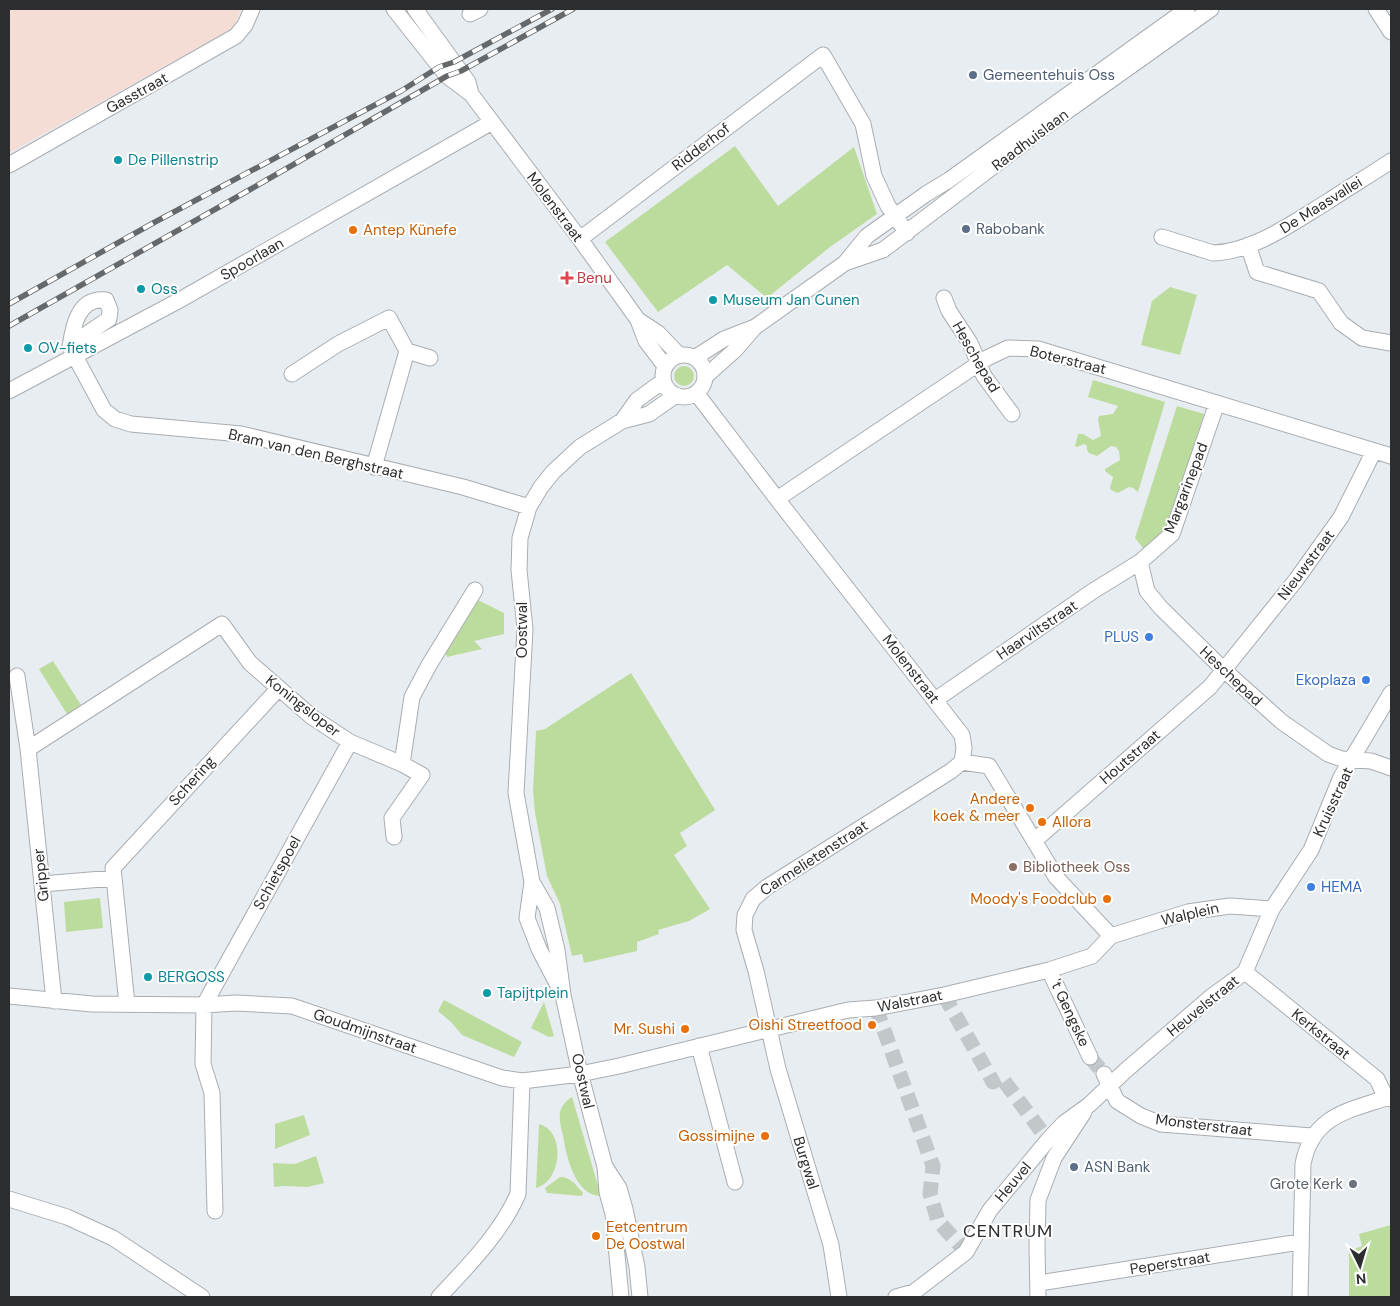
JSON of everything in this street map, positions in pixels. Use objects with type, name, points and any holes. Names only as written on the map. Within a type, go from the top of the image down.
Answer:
[{"type":"street","name":"Gasstraat","points":[[9,165],[236,36],[245,25],[252,9]]},
{"type":"street","name":"Molenstraat","points":[[394,9],[447,76],[471,94],[580,239],[638,320],[646,341],[664,374]]},
{"type":"street","name":"Molenstraat","points":[[415,9],[468,82],[471,94]]},
{"type":"street","name":"Raadhuislaan","points":[[845,263],[866,236],[949,180],[1187,9]]},
{"type":"street","name":"Raadhuislaan","points":[[706,376],[735,350],[755,327],[845,263],[883,250],[907,233],[1046,128],[1174,19],[1211,9]]},
{"type":"street","points":[[1376,9],[1391,32]]},
{"type":"street","name":"Ridderhof","points":[[580,239],[823,55],[863,124],[874,176],[894,216]]},
{"type":"street","name":"Spoorlaan","points":[[9,391],[72,352],[178,301],[492,122]]},
{"type":"street","name":"De Maasvallei","points":[[1162,237],[1213,253],[1248,245],[1282,230],[1391,161]]},
{"type":"street","points":[[894,216],[907,233]]},
{"type":"street","points":[[1248,245],[1257,272],[1319,291],[1341,323],[1359,336],[1391,342]]},
{"type":"street","name":"Heschepad","points":[[944,298],[949,311],[970,343],[984,376],[1012,414]]},
{"type":"street","points":[[292,374],[338,344],[389,318],[407,351],[430,358]]},
{"type":"street","name":"Molenstraat","points":[[638,320],[658,333],[680,355]]},
{"type":"street","name":"Raadhuislaan","points":[[696,358],[724,339],[755,327]]},
{"type":"street","name":"Boterstraat","points":[[777,499],[987,358],[1008,348],[1038,349],[1391,456]]},
{"type":"street","points":[[374,467],[407,351]]},
{"type":"street","name":"Bram van den Berghstraat","points":[[72,352],[104,410],[115,420],[131,424],[241,434],[464,487],[529,507]]},
{"type":"street","points":[[685,354],[696,358],[701,362],[706,376],[703,386],[697,394],[687,397],[676,396],[666,387],[664,374],[668,361],[685,354]]},
{"type":"street","name":"Oostwal","points":[[622,421],[637,400],[664,374]]},
{"type":"street","name":"Molenstraat","points":[[697,394],[962,735],[964,748],[962,762]]},
{"type":"street","name":"Oostwal","points":[[563,995],[539,949],[527,918],[532,882],[516,794],[525,629],[519,551],[520,538],[529,507],[541,487],[580,447],[622,421],[649,414],[676,396]]},
{"type":"street","name":"Margarinepad","points":[[1140,562],[1172,534],[1217,403]]},
{"type":"street","name":"Nieuwstraat","points":[[1224,670],[1296,580],[1341,517],[1374,451]]},
{"type":"street","name":"Heschepad","points":[[1140,562],[1147,591],[1160,608],[1224,670],[1282,722],[1328,754],[1342,759],[1371,761],[1391,768]]},
{"type":"street","name":"Haarviltstraat","points":[[935,700],[1092,592],[1140,562]]},
{"type":"street","points":[[402,764],[412,697],[428,665],[475,590]]},
{"type":"street","name":"Koningsloper","points":[[28,749],[222,624],[250,664],[312,717],[350,742],[402,764],[422,775],[392,818],[394,837]]},
{"type":"street","name":"Houtstraat","points":[[1034,841],[1210,687],[1224,670]]},
{"type":"street","name":"Gripper","points":[[17,676],[28,749],[54,1001]]},
{"type":"street","name":"Schering","points":[[127,1004],[113,868],[279,688]]},
{"type":"street","name":"Kruisstraat","points":[[1272,909],[1311,850],[1341,777],[1391,693]]},
{"type":"street","name":"Schietspoel","points":[[204,1005],[350,742]]},
{"type":"street","points":[[962,762],[988,766],[1056,878],[1111,936]]},
{"type":"street","name":"Carmelietenstraat","points":[[769,1029],[756,971],[744,930],[745,915],[752,899],[767,887],[957,767],[962,762]]},
{"type":"street","points":[[42,884],[114,878]]},
{"type":"street","name":"Oostwal","points":[[532,882],[547,908],[580,1074],[605,1167],[607,1192],[613,1214],[621,1297]]},
{"type":"street","name":"Walplein","points":[[1111,936],[1188,912],[1230,906],[1272,909]]},
{"type":"street","name":"Heuvelstraat","points":[[1107,1080],[1245,972],[1272,909]]},
{"type":"street","name":"Walstraat","points":[[580,1074],[848,1010],[876,1008],[944,995],[1050,970],[1092,956],[1111,936]]},
{"type":"street","name":"'t Gengske","points":[[1050,970],[1090,1057]]},
{"type":"street","name":"Kerkstraat","points":[[1245,972],[1376,1079],[1389,1099]]},
{"type":"street","name":"Goudmijnstraat","points":[[9,996],[92,1004],[204,1005],[236,1003],[292,1006],[502,1078],[522,1081],[580,1074]]},
{"type":"street","points":[[204,1005],[203,1064],[212,1093],[215,1211]]},
{"type":"street","name":"Burgwal","points":[[769,1029],[778,1069],[831,1245],[839,1297]]},
{"type":"street","points":[[699,1046],[736,1182]]},
{"type":"street","name":"Heuvel","points":[[1039,1290],[1036,1247],[1038,1200],[1054,1158],[1107,1080]]},
{"type":"street","name":"Monsterstraat","points":[[1107,1080],[1117,1101],[1141,1116],[1161,1124],[1312,1136]]},
{"type":"street","points":[[439,1297],[473,1260],[511,1211],[518,1194],[522,1081]]},
{"type":"street","points":[[1300,1297],[1302,1164],[1305,1149],[1312,1136],[1326,1122],[1346,1112],[1389,1099]]},
{"type":"street","name":"Heuvel","points":[[896,1297],[914,1292],[966,1252],[990,1210],[1048,1140],[1064,1123],[1089,1105]]},
{"type":"street","name":"Oostwal","points":[[605,1167],[619,1188],[625,1209],[637,1267],[640,1297]]},
{"type":"street","points":[[9,1199],[67,1217],[113,1238],[202,1297]]},
{"type":"street","name":"Peperstraat","points":[[1039,1290],[1300,1242]]},
{"type":"shaded area","points":[[9,9],[241,9],[233,28],[9,153]]},
{"type":"green space","points":[[735,146],[778,206],[854,147],[877,214],[830,247],[767,298],[727,265],[658,312],[605,242]]},
{"type":"green space","points":[[1170,287],[1197,295],[1180,355],[1141,345],[1152,301]]},
{"type":"green space","points":[[680,366],[688,366],[694,372],[694,380],[688,386],[680,386],[674,380],[674,372]]},
{"type":"green space","points":[[1093,380],[1165,402],[1138,492],[1129,487],[1118,493],[1110,488],[1113,477],[1105,469],[1120,460],[1119,451],[1116,447],[1111,446],[1097,456],[1089,453],[1087,446],[1084,444],[1075,446],[1078,434],[1083,434],[1093,440],[1101,436],[1099,416],[1113,414],[1118,406],[1088,397]]},
{"type":"green space","points":[[1177,406],[1204,414],[1169,524],[1150,548],[1143,548],[1135,538]]},
{"type":"green space","points":[[474,598],[504,613],[504,634],[474,641],[482,649],[447,657],[443,646]]},
{"type":"green space","points":[[53,661],[81,705],[67,714],[39,669]]},
{"type":"green space","points":[[631,673],[715,810],[680,833],[687,846],[674,855],[710,909],[689,921],[658,930],[659,934],[637,942],[637,951],[584,963],[582,954],[572,956],[560,904],[547,876],[535,813],[533,791],[536,731],[545,729]]},
{"type":"green space","points":[[100,898],[103,928],[66,932],[64,902]]},
{"type":"green space","points":[[444,1000],[522,1042],[514,1057],[462,1035],[438,1011]]},
{"type":"green space","points":[[544,1002],[554,1036],[549,1037],[531,1028]]},
{"type":"green space","points":[[572,1097],[601,1196],[592,1194],[578,1182],[569,1164],[560,1115],[563,1105]]},
{"type":"green space","points":[[304,1115],[310,1135],[275,1149],[275,1124]]},
{"type":"green space","points":[[539,1124],[548,1128],[554,1136],[557,1145],[557,1156],[551,1176],[545,1184],[536,1188]]},
{"type":"green space","points":[[316,1156],[324,1183],[308,1187],[274,1187],[273,1163],[295,1164]]},
{"type":"green space","points":[[560,1177],[567,1178],[573,1182],[583,1193],[582,1196],[547,1193],[545,1188]]},
{"type":"green space","points":[[1391,1225],[1391,1297],[1349,1297],[1349,1251],[1362,1246],[1359,1234]]},
{"type":"tunnel","points":[[944,995],[993,1082],[1001,1077],[1048,1140]]},
{"type":"tunnel","points":[[876,1008],[933,1166],[930,1194],[938,1221],[966,1252]]},
{"type":"tunnel","points":[[1090,1057],[1104,1074]]},
{"type":"railway","points":[[9,304],[155,222],[401,91],[439,67],[454,62],[552,9]]},
{"type":"railway","points":[[9,326],[447,76],[461,71],[573,9]]},
{"type":"place","name":"Gemeentehuis Oss","points":[[973,75]]},
{"type":"place","name":"De Pillenstrip","points":[[118,160]]},
{"type":"place","name":"Rabobank","points":[[966,229]]},
{"type":"place","name":"Antep Künefe","points":[[353,230]]},
{"type":"place","name":"Benu","points":[[567,278]]},
{"type":"place","name":"Oss","points":[[141,289]]},
{"type":"place","name":"Museum Jan Cunen","points":[[713,300]]},
{"type":"place","name":"OV-fiets","points":[[28,348]]},
{"type":"place","name":"PLUS","points":[[1149,637]]},
{"type":"place","name":"Ekoplaza","points":[[1366,680]]},
{"type":"place","name":"Andere koek & meer","points":[[1030,808]]},
{"type":"place","name":"Allora","points":[[1042,822]]},
{"type":"place","name":"Bibliotheek Oss","points":[[1013,867]]},
{"type":"place","name":"HEMA","points":[[1311,887]]},
{"type":"place","name":"Moody's Foodclub","points":[[1107,899]]},
{"type":"place","name":"BERGOSS","points":[[148,977]]},
{"type":"place","name":"Tapijtplein","points":[[487,993]]},
{"type":"place","name":"Oishi Streetfood","points":[[872,1025]]},
{"type":"place","name":"Mr. Sushi","points":[[685,1029]]},
{"type":"place","name":"Gossimijne","points":[[765,1136]]},
{"type":"place","name":"ASN Bank","points":[[1074,1167]]},
{"type":"place","name":"Grote Kerk","points":[[1353,1184]]},
{"type":"place","name":"Eetcentrum De Oostwal","points":[[596,1236]]},
{"type":"district","name":"CENTRUM","points":[[1008,1231]]}]
